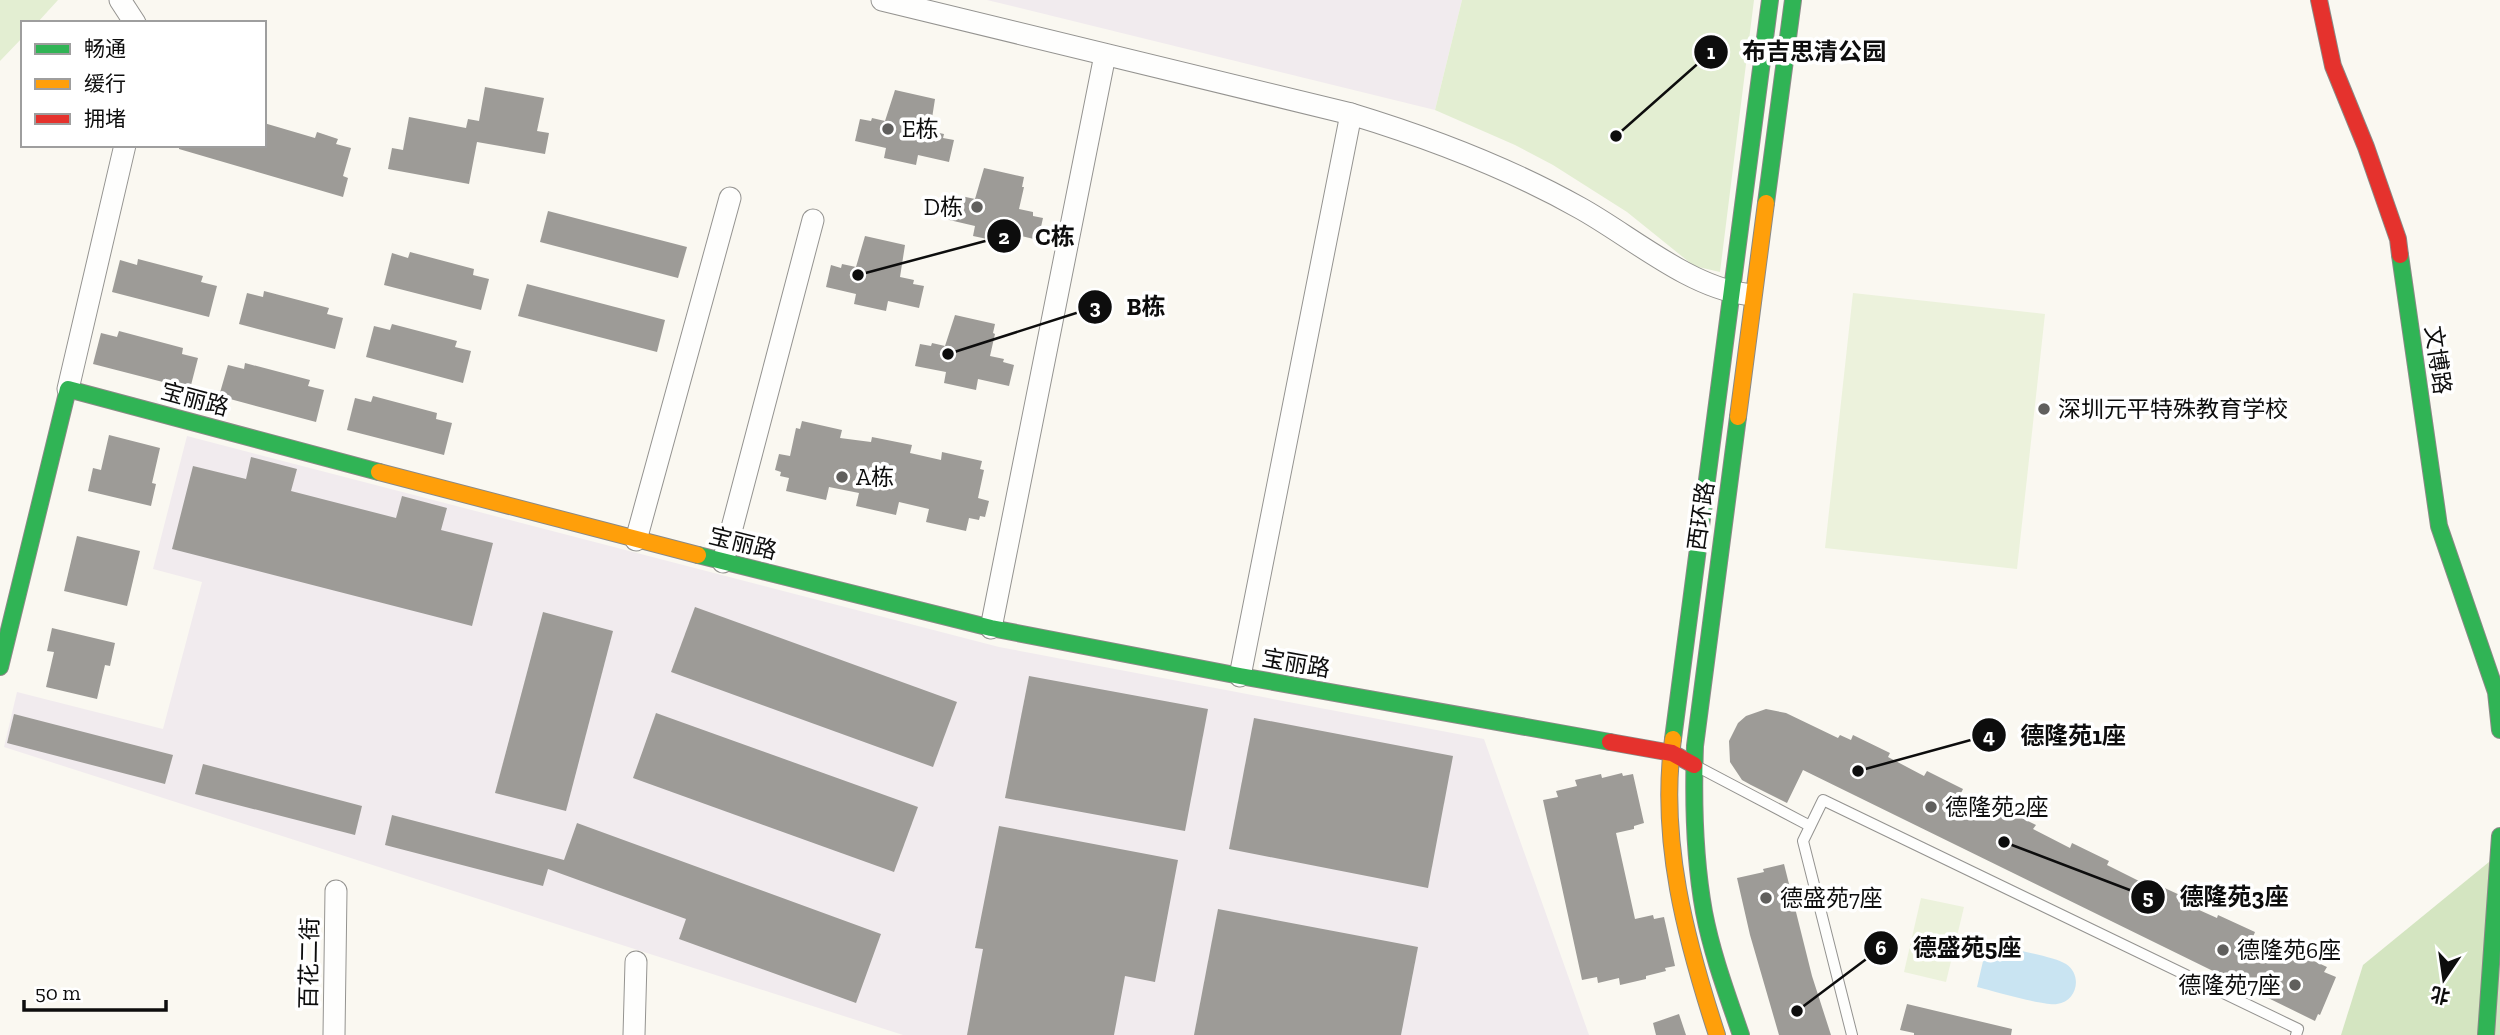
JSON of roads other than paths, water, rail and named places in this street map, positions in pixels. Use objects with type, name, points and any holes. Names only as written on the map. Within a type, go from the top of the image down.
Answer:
[{"type":"street","points":[[120,0],[134,21]]},
{"type":"street","points":[[882,0],[1351,114],[1422,136],[1524,179],[1579,207],[1682,273],[1731,292],[1754,295]]},
{"type":"street","name":"西环路","points":[[1717,1035],[1698,979],[1679,902],[1671,824],[1672,753],[1770,0]]},
{"type":"street","name":"西环路","points":[[1741,1035],[1720,973],[1702,898],[1693,822],[1694,765],[1699,708],[1793,0]]},
{"type":"street","name":"文博路","points":[[2319,0],[2333,66],[2366,147],[2398,239],[2439,526],[2496,692],[2500,730]]},
{"type":"street","points":[[991,628],[1105,55]]},
{"type":"street","points":[[1240,676],[1351,114]]},
{"type":"street","points":[[0,667],[125,147]]},
{"type":"street","points":[[636,540],[730,198]]},
{"type":"street","points":[[723,562],[813,220]]},
{"type":"street","name":"宝丽路","points":[[68,389],[636,540],[991,628],[1240,676],[1672,753],[1694,765]]},
{"type":"street","points":[[2486,1035],[2500,836]]},
{"type":"street","name":"百花二街","points":[[334,1035],[336,891]]},
{"type":"street","points":[[634,1035],[636,962]]},
{"type":"lane","points":[[1694,765],[1810,826]]},
{"type":"lane","points":[[1852,1035],[1803,841],[1822,800],[2298,1029],[2296,1035]]},
{"type":"water","points":[[1987,944],[2040,955],[2066,964],[2075,975],[2073,993],[2064,1002],[2050,1004],[1977,987]]},
{"type":"place","name":"E栋","points":[[888,129]]},
{"type":"place","name":"布吉思清公园","points":[[1616,136]]},
{"type":"place","name":"D栋","points":[[977,207]]},
{"type":"place","name":"C栋","points":[[858,275]]},
{"type":"place","name":"B栋","points":[[948,354]]},
{"type":"place","name":"深圳元平特殊教育学校","points":[[2044,409]]},
{"type":"place","name":"A栋","points":[[842,477]]},
{"type":"place","name":"德隆苑1座","points":[[1858,771]]},
{"type":"place","name":"德隆苑2座","points":[[1931,807]]},
{"type":"place","name":"德隆苑3座","points":[[2004,842]]},
{"type":"place","name":"德盛苑7座","points":[[1766,898]]},
{"type":"place","name":"德隆苑6座","points":[[2223,950]]},
{"type":"place","name":"德隆苑7座","points":[[2295,985]]},
{"type":"place","name":"德盛苑5座","points":[[1797,1011]]}]
